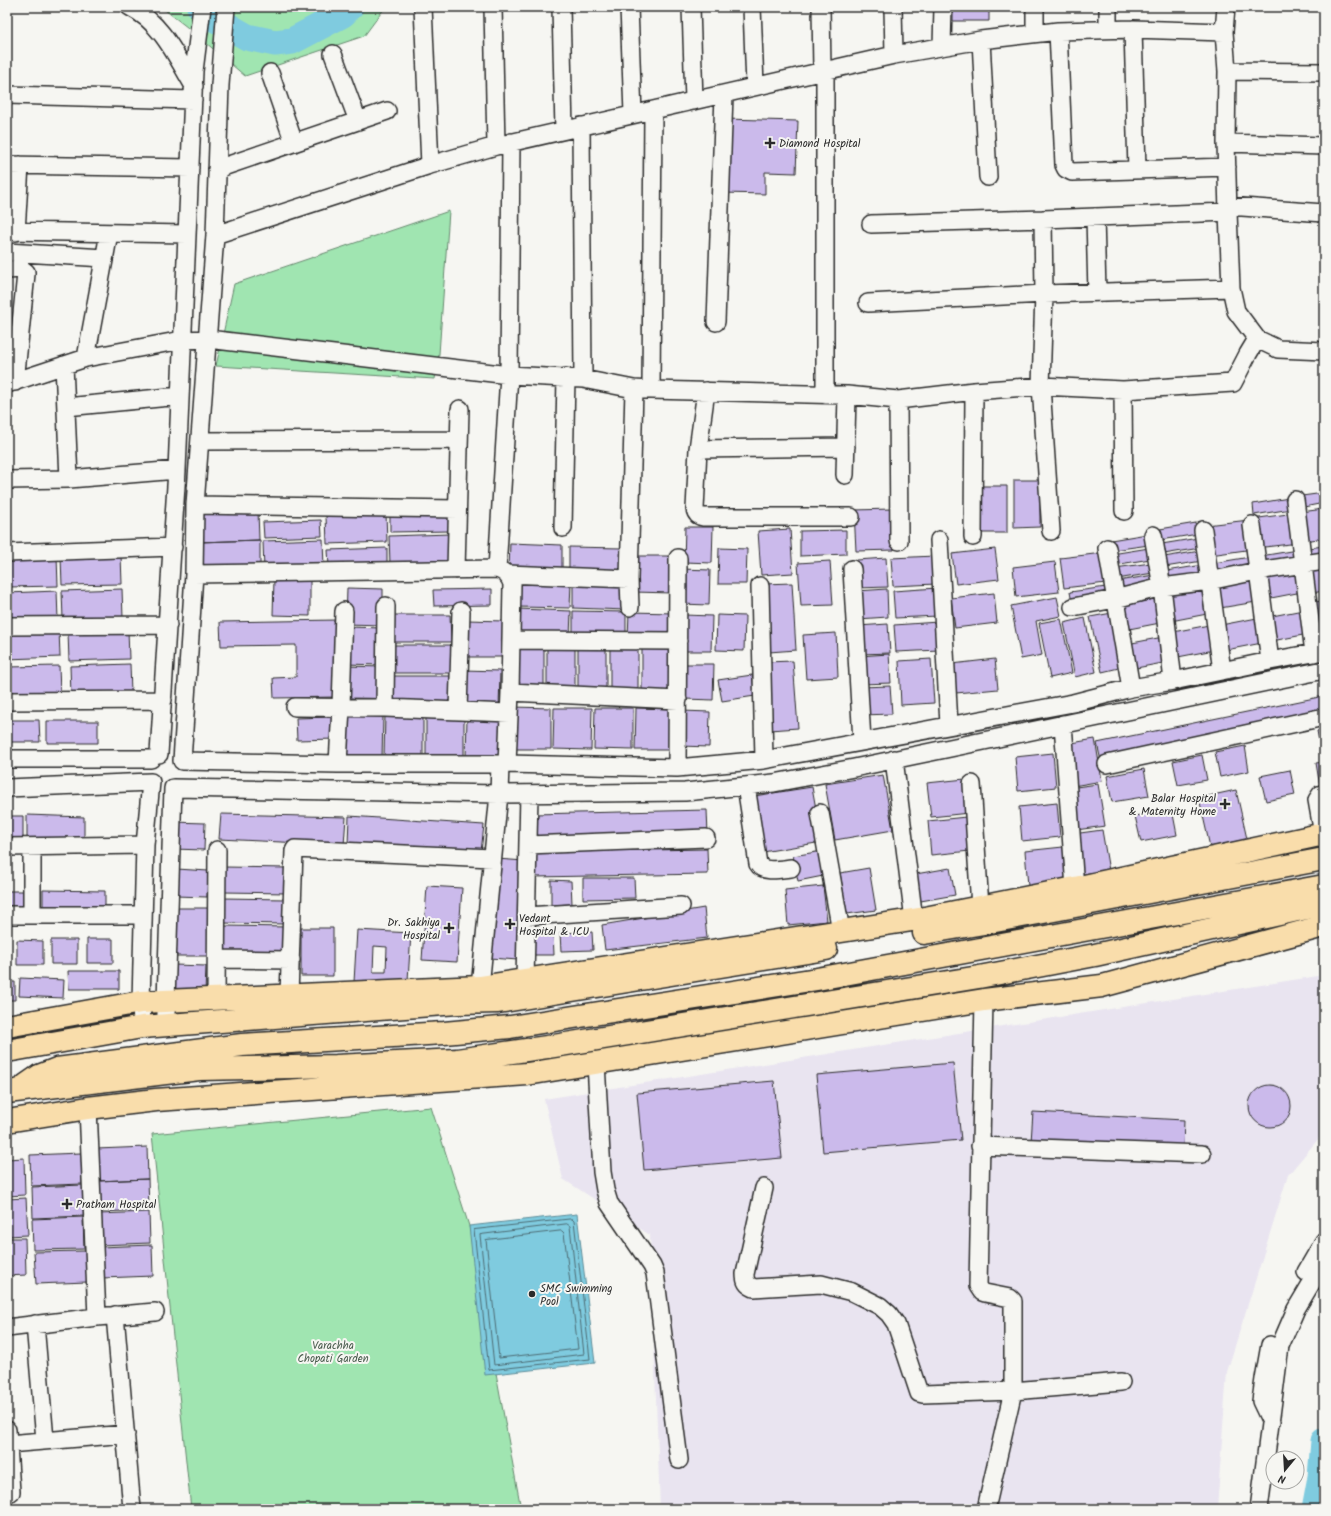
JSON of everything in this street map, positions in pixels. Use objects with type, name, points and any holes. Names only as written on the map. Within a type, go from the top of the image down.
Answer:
[{"type":"main road","points":[[7,1026],[140,1002],[480,987],[914,920],[1324,836]]},
{"type":"main road","points":[[7,1051],[142,1027],[457,1003],[498,1002],[990,922],[1324,859]]},
{"type":"main road","points":[[41,1044],[72,1055],[179,1038],[405,1019],[505,1013],[545,1008],[1071,921],[1324,872]]},
{"type":"main road","points":[[13,1091],[39,1076],[57,1069],[242,1045],[444,1033],[510,1027],[817,979],[1324,886]]},
{"type":"main road","points":[[13,1091],[199,1069],[336,1066],[457,1060],[554,1046],[979,977],[1095,955],[1324,904]]},
{"type":"main road","points":[[7,1121],[88,1108],[156,1100],[527,1074],[984,1000],[1102,986],[1324,926]]},
{"type":"street","points":[[130,7],[147,18],[161,33],[194,85]]},
{"type":"street","points":[[202,7],[194,85],[177,470],[163,700],[155,757],[148,764],[147,770],[151,782],[160,789],[529,794],[685,792],[746,786],[774,783],[894,759],[1324,670]]},
{"type":"street","points":[[166,1025],[173,788],[182,780],[184,775],[182,761],[194,574],[195,505],[215,235],[220,85],[226,7]]},
{"type":"street","points":[[423,7],[430,165]]},
{"type":"street","points":[[480,987],[499,794],[510,713],[512,584],[502,572],[508,375],[504,144],[493,7]]},
{"type":"street","points":[[561,7],[564,130]]},
{"type":"street","points":[[629,7],[632,114]]},
{"type":"street","points":[[691,7],[694,101]]},
{"type":"street","points":[[752,7],[755,86]]},
{"type":"street","points":[[821,7],[824,70],[825,395]]},
{"type":"street","points":[[893,7],[894,55]]},
{"type":"street","points":[[942,47],[943,7]]},
{"type":"street","points":[[1035,7],[1035,33]]},
{"type":"street","points":[[1108,7],[1108,29]]},
{"type":"street","points":[[1226,7],[1224,32],[1227,71],[1226,143],[1228,209],[1231,288],[1236,311],[1257,339],[1278,349],[1324,351]]},
{"type":"street","points":[[215,235],[430,165],[504,144],[894,55],[981,40],[1058,30],[1133,29],[1224,32]]},
{"type":"street","points":[[1133,29],[1137,170]]},
{"type":"street","points":[[1058,30],[1064,165],[1066,169],[1072,172],[1227,167]]},
{"type":"street","points":[[981,40],[988,177]]},
{"type":"street","points":[[333,54],[358,121]]},
{"type":"street","points":[[1227,71],[1324,72]]},
{"type":"street","points":[[270,73],[294,143]]},
{"type":"street","points":[[7,95],[194,85]]},
{"type":"street","points":[[716,322],[724,94]]},
{"type":"street","points":[[651,390],[653,110]]},
{"type":"street","points":[[217,169],[387,111]]},
{"type":"street","points":[[563,528],[574,378],[581,126]]},
{"type":"street","points":[[1226,143],[1324,146]]},
{"type":"street","points":[[187,234],[12,231],[14,165],[190,168]]},
{"type":"street","points":[[871,224],[1095,217],[1228,209],[1324,213]]},
{"type":"street","points":[[1095,217],[1097,292]]},
{"type":"street","points":[[1043,219],[1044,294],[1041,386],[1052,531]]},
{"type":"street","points":[[86,358],[109,233]]},
{"type":"street","points":[[7,252],[104,258]]},
{"type":"street","points":[[7,270],[22,269],[26,274],[11,383],[86,358],[182,340],[208,339],[508,375],[574,378],[634,389],[847,395],[898,400],[1041,386],[1123,390],[1233,383],[1257,339]]},
{"type":"street","points":[[868,303],[1044,294],[1231,288]]},
{"type":"street","points":[[64,365],[69,478]]},
{"type":"street","points":[[630,607],[629,579],[634,389]]},
{"type":"street","points":[[1123,390],[1124,511]]},
{"type":"street","points":[[706,392],[698,449],[696,514],[703,517],[851,517]]},
{"type":"street","points":[[973,538],[974,392]]},
{"type":"street","points":[[845,475],[847,395]]},
{"type":"street","points":[[66,408],[180,396]]},
{"type":"street","points":[[898,400],[898,541]]},
{"type":"street","points":[[456,570],[460,409]]},
{"type":"street","points":[[200,442],[459,440]]},
{"type":"street","points":[[698,449],[846,447]]},
{"type":"street","points":[[7,480],[69,478],[177,470]]},
{"type":"street","points":[[7,759],[155,757],[168,752],[174,754],[182,761],[338,764],[504,764],[677,768],[764,760],[1073,703],[1131,688],[1174,681],[1319,652],[1295,500]]},
{"type":"street","points":[[195,505],[457,509]]},
{"type":"street","points":[[1252,525],[1270,661]]},
{"type":"street","points":[[1203,530],[1222,671]]},
{"type":"street","points":[[1153,534],[1162,588],[1174,681]]},
{"type":"street","points":[[939,540],[948,726]]},
{"type":"street","points":[[7,552],[173,547]]},
{"type":"street","points":[[1107,548],[1131,688]]},
{"type":"street","points":[[677,768],[678,558]]},
{"type":"street","points":[[1073,607],[1162,588],[1324,561]]},
{"type":"street","points":[[852,569],[862,742]]},
{"type":"street","points":[[194,574],[456,570],[629,579]]},
{"type":"street","points":[[760,586],[764,760]]},
{"type":"street","points":[[385,708],[386,606]]},
{"type":"street","points":[[338,764],[344,611]]},
{"type":"street","points":[[458,711],[461,611]]},
{"type":"street","points":[[7,626],[168,625]]},
{"type":"street","points":[[511,640],[678,641]]},
{"type":"street","points":[[510,692],[678,700]]},
{"type":"street","points":[[7,701],[163,700]]},
{"type":"street","points":[[295,707],[385,708],[510,713]]},
{"type":"street","points":[[1107,764],[1324,717]]},
{"type":"street","points":[[1063,724],[1075,888]]},
{"type":"street","points":[[894,759],[914,920]]},
{"type":"street","points":[[7,788],[151,782]]},
{"type":"street","points":[[142,1027],[140,1002],[143,915],[146,845],[151,782]]},
{"type":"street","points":[[972,784],[980,907]]},
{"type":"street","points":[[746,786],[759,867],[764,869],[790,868]]},
{"type":"street","points":[[525,980],[529,794]]},
{"type":"street","points":[[1321,794],[1317,800],[1324,836]]},
{"type":"street","points":[[820,813],[841,931]]},
{"type":"street","points":[[528,845],[706,838]]},
{"type":"street","points":[[7,847],[146,845]]},
{"type":"street","points":[[32,847],[32,915]]},
{"type":"street","points":[[289,995],[295,849],[492,858]]},
{"type":"street","points":[[216,850],[216,998]]},
{"type":"street","points":[[527,916],[681,906]]},
{"type":"street","points":[[7,915],[143,915]]},
{"type":"street","points":[[217,959],[291,960]]},
{"type":"street","points":[[984,1000],[978,1286],[982,1292],[1010,1298],[1013,1301],[1013,1391],[986,1509]]},
{"type":"street","points":[[596,1063],[602,1172],[605,1190],[609,1203],[617,1216],[654,1269],[679,1460]]},
{"type":"street","points":[[88,1108],[97,1317]]},
{"type":"street","points":[[980,1146],[1202,1154]]},
{"type":"street","points":[[764,1188],[744,1274],[745,1281],[748,1285],[754,1288],[821,1284],[834,1286],[852,1292],[880,1306],[896,1324],[917,1391],[921,1394],[1013,1391],[1121,1382]]},
{"type":"street","points":[[1271,1422],[1261,1401],[1268,1356],[1274,1331],[1286,1304],[1324,1241]]},
{"type":"street","points":[[1259,1509],[1280,1346],[1296,1308],[1324,1262]]},
{"type":"street","points":[[7,1328],[115,1315],[155,1312]]},
{"type":"street","points":[[115,1315],[132,1509]]},
{"type":"street","points":[[36,1324],[45,1440]]},
{"type":"street","points":[[11,1492],[8,1437],[45,1440],[126,1434]]},
{"type":"shaded area","points":[[1324,975],[1324,1132],[1288,1175],[1227,1372],[1217,1509],[660,1509],[650,1235],[563,1179],[544,1099]]},
{"type":"green space","points":[[158,7],[384,7],[384,9],[364,36],[245,76],[192,31],[165,10]]},
{"type":"green space","points":[[449,211],[439,354],[435,379],[216,366],[234,284]]},
{"type":"green space","name":"Varachha Chopati Garden","points":[[431,1107],[469,1226],[521,1509],[191,1509],[152,1134]]},
{"type":"water","name":"SMC Swimming Pool","points":[[577,1214],[595,1363],[485,1375],[469,1226]]},
{"type":"building","points":[[953,7],[989,7],[989,21],[953,21]]},
{"type":"building","points":[[725,119],[798,121],[796,173],[765,172],[765,194],[723,193]]},
{"type":"building","points":[[1014,480],[1040,480],[1040,527],[1014,528]]},
{"type":"building","points":[[980,486],[1007,486],[1007,533],[980,533]]},
{"type":"building","points":[[1324,493],[1324,503],[1304,507],[1302,496]]},
{"type":"building","points":[[1289,498],[1291,509],[1254,515],[1253,504]]},
{"type":"building","points":[[892,509],[894,550],[856,551],[854,510]]},
{"type":"building","points":[[1324,509],[1324,538],[1305,541],[1301,512]]},
{"type":"building","points":[[258,511],[259,540],[199,542],[198,513]]},
{"type":"building","points":[[1295,513],[1299,543],[1256,548],[1252,519]]},
{"type":"building","points":[[386,514],[387,542],[327,544],[326,516]]},
{"type":"building","points":[[448,515],[449,531],[390,532],[390,516]]},
{"type":"building","points":[[321,520],[322,536],[264,538],[263,522]]},
{"type":"building","points":[[1249,520],[1253,549],[1210,555],[1206,525]]},
{"type":"building","points":[[1196,523],[1198,534],[1161,540],[1160,529]]},
{"type":"building","points":[[685,527],[713,527],[712,563],[684,562]]},
{"type":"building","points":[[790,529],[793,573],[761,575],[758,531]]},
{"type":"building","points":[[846,530],[846,554],[800,556],[800,531]]},
{"type":"building","points":[[450,534],[451,563],[390,564],[389,536]]},
{"type":"building","points":[[1147,534],[1149,545],[1113,550],[1111,540]]},
{"type":"building","points":[[1198,538],[1200,548],[1164,554],[1162,544]]},
{"type":"building","points":[[323,539],[324,568],[264,570],[263,541]]},
{"type":"building","points":[[260,540],[260,569],[200,571],[199,542]]},
{"type":"building","points":[[510,543],[562,545],[562,571],[509,570]]},
{"type":"building","points":[[1324,546],[1324,557],[1310,559],[1308,548]]},
{"type":"building","points":[[569,547],[622,548],[622,575],[569,573]]},
{"type":"building","points":[[387,548],[387,564],[329,566],[328,550]]},
{"type":"building","points":[[719,548],[747,549],[746,584],[718,584]]},
{"type":"building","points":[[1149,548],[1150,559],[1114,565],[1112,554]]},
{"type":"building","points":[[995,549],[999,579],[956,584],[952,554]]},
{"type":"building","points":[[1297,550],[1299,560],[1263,566],[1261,556]]},
{"type":"building","points":[[1200,551],[1202,561],[1165,567],[1164,557]]},
{"type":"building","points":[[1103,553],[1106,583],[1064,588],[1060,558]]},
{"type":"building","points":[[121,555],[122,584],[62,585],[61,557]]},
{"type":"building","points":[[635,556],[671,556],[671,593],[634,592]]},
{"type":"building","points":[[935,556],[936,584],[893,586],[891,558]]},
{"type":"building","points":[[57,557],[58,586],[7,587],[7,559]]},
{"type":"building","points":[[1250,557],[1252,567],[1216,573],[1214,563]]},
{"type":"building","points":[[886,558],[888,587],[858,588],[857,560]]},
{"type":"building","points":[[830,561],[833,605],[801,606],[798,563]]},
{"type":"building","points":[[1055,562],[1059,592],[1016,597],[1013,567]]},
{"type":"building","points":[[1151,563],[1153,573],[1117,579],[1115,568]]},
{"type":"building","points":[[1203,565],[1204,576],[1168,582],[1166,571]]},
{"type":"building","points":[[1324,566],[1324,591],[1312,593],[1308,568]]},
{"type":"building","points":[[1297,568],[1302,592],[1266,599],[1261,575]]},
{"type":"building","points":[[682,569],[710,570],[709,605],[681,604]]},
{"type":"building","points":[[1154,575],[1156,586],[1120,592],[1118,581]]},
{"type":"building","points":[[1251,577],[1256,602],[1220,608],[1215,584]]},
{"type":"building","points":[[274,579],[310,579],[310,616],[273,615]]},
{"type":"building","points":[[518,580],[571,582],[570,608],[518,607]]},
{"type":"building","points":[[573,582],[627,584],[626,610],[573,608]]},
{"type":"building","points":[[792,583],[796,650],[769,652],[764,584]]},
{"type":"building","points":[[1106,587],[1108,597],[1072,603],[1070,592]]},
{"type":"building","points":[[347,588],[383,589],[383,625],[346,624]]},
{"type":"building","points":[[937,588],[938,616],[895,618],[893,591]]},
{"type":"building","points":[[122,589],[123,618],[63,619],[62,591]]},
{"type":"building","points":[[492,589],[492,605],[434,606],[433,590]]},
{"type":"building","points":[[887,589],[888,617],[858,619],[857,591]]},
{"type":"building","points":[[1202,589],[1207,614],[1171,621],[1166,596]]},
{"type":"building","points":[[57,591],[58,620],[7,621],[7,593]]},
{"type":"building","points":[[994,593],[997,623],[955,628],[951,598]]},
{"type":"building","points":[[1057,597],[1061,616],[1036,621],[1042,655],[1021,659],[1011,606]]},
{"type":"building","points":[[1155,599],[1160,623],[1124,630],[1119,606]]},
{"type":"building","points":[[1324,601],[1324,626],[1316,627],[1312,602]]},
{"type":"building","points":[[518,609],[571,611],[570,637],[517,635]]},
{"type":"building","points":[[1303,610],[1308,634],[1272,641],[1267,617]]},
{"type":"building","points":[[573,611],[626,612],[626,639],[573,637]]},
{"type":"building","points":[[629,612],[674,613],[673,638],[628,638]]},
{"type":"building","points":[[1112,613],[1123,667],[1102,672],[1090,617]]},
{"type":"building","points":[[389,615],[450,615],[451,642],[389,642]]},
{"type":"building","points":[[684,615],[712,616],[711,651],[683,651]]},
{"type":"building","points":[[717,615],[745,616],[744,651],[716,650]]},
{"type":"building","points":[[1085,618],[1096,672],[1075,677],[1064,623]]},
{"type":"building","points":[[1257,618],[1262,643],[1226,650],[1221,625]]},
{"type":"building","points":[[1061,619],[1072,673],[1050,678],[1039,623]]},
{"type":"building","points":[[337,620],[339,697],[274,698],[273,678],[296,677],[296,645],[221,646],[220,622]]},
{"type":"building","points":[[467,620],[504,621],[503,657],[466,657]]},
{"type":"building","points":[[938,622],[939,650],[896,652],[894,625]]},
{"type":"building","points":[[888,624],[890,653],[860,654],[858,626]]},
{"type":"building","points":[[1209,625],[1214,650],[1178,657],[1173,632]]},
{"type":"building","points":[[346,627],[383,628],[382,665],[345,664]]},
{"type":"building","points":[[59,629],[60,657],[7,659],[7,630]]},
{"type":"building","points":[[128,630],[129,659],[69,661],[68,632]]},
{"type":"building","points":[[836,633],[838,677],[806,679],[803,635]]},
{"type":"building","points":[[1163,637],[1168,662],[1131,669],[1127,644]]},
{"type":"building","points":[[516,643],[544,643],[544,689],[516,689]]},
{"type":"building","points":[[547,643],[575,643],[575,689],[547,689]]},
{"type":"building","points":[[391,645],[452,645],[453,673],[391,673]]},
{"type":"building","points":[[578,645],[606,645],[606,690],[578,690]]},
{"type":"building","points":[[638,645],[638,691],[610,691],[610,646]]},
{"type":"building","points":[[642,649],[670,650],[670,695],[642,695]]},
{"type":"building","points":[[889,654],[891,683],[861,684],[859,656]]},
{"type":"building","points":[[931,659],[934,703],[901,705],[899,661]]},
{"type":"building","points":[[995,659],[998,689],[956,693],[952,664]]},
{"type":"building","points":[[793,661],[798,728],[770,730],[766,662]]},
{"type":"building","points":[[130,664],[131,693],[71,695],[70,666]]},
{"type":"building","points":[[685,664],[714,664],[713,700],[685,699]]},
{"type":"building","points":[[59,666],[60,694],[7,696],[7,667]]},
{"type":"building","points":[[345,666],[382,667],[381,704],[345,703]]},
{"type":"building","points":[[463,670],[500,671],[499,708],[463,707]]},
{"type":"building","points":[[752,675],[755,696],[722,701],[718,680]]},
{"type":"building","points":[[391,676],[453,676],[453,703],[392,703]]},
{"type":"building","points":[[890,686],[892,714],[862,715],[861,687]]},
{"type":"building","points":[[1324,696],[1324,714],[1101,761],[1097,743]]},
{"type":"building","points":[[513,707],[551,708],[551,749],[513,749]]},
{"type":"building","points":[[554,708],[592,708],[591,750],[553,749]]},
{"type":"building","points":[[595,708],[633,708],[633,750],[594,749]]},
{"type":"building","points":[[636,708],[674,709],[673,750],[635,750]]},
{"type":"building","points":[[682,711],[710,712],[709,747],[681,746]]},
{"type":"building","points":[[345,715],[383,716],[382,757],[344,757]]},
{"type":"building","points":[[385,715],[423,716],[423,757],[384,757]]},
{"type":"building","points":[[426,716],[464,717],[464,758],[426,758]]},
{"type":"building","points":[[334,717],[335,739],[297,740],[296,718]]},
{"type":"building","points":[[467,717],[505,717],[504,759],[466,758]]},
{"type":"building","points":[[9,720],[39,720],[40,742],[9,742]]},
{"type":"building","points":[[47,721],[98,721],[98,743],[47,743]]},
{"type":"building","points":[[1324,729],[1324,755],[1322,756],[1317,731]]},
{"type":"building","points":[[1095,739],[1102,781],[1073,786],[1066,744]]},
{"type":"building","points":[[1245,746],[1249,771],[1220,777],[1215,752]]},
{"type":"building","points":[[1053,753],[1056,787],[1018,791],[1015,757]]},
{"type":"building","points":[[1202,755],[1207,780],[1178,785],[1173,761]]},
{"type":"building","points":[[1324,762],[1324,805],[1323,805],[1316,763]]},
{"type":"building","points":[[1144,769],[1149,796],[1112,802],[1107,776]]},
{"type":"building","points":[[1290,770],[1295,795],[1266,801],[1260,776]]},
{"type":"building","points":[[883,775],[893,830],[835,840],[825,784]]},
{"type":"building","points":[[965,779],[969,813],[931,817],[927,783]]},
{"type":"building","points":[[1098,784],[1105,826],[1076,830],[1069,788]]},
{"type":"building","points":[[812,787],[822,842],[763,852],[754,796]]},
{"type":"building","points":[[1236,790],[1247,839],[1210,847],[1199,798]]},
{"type":"building","points":[[1057,803],[1060,837],[1022,841],[1019,807]]},
{"type":"building","points":[[1172,809],[1177,835],[1141,842],[1135,816]]},
{"type":"building","points":[[707,810],[708,835],[534,839],[534,814]]},
{"type":"building","points":[[221,814],[346,817],[344,845],[219,839]]},
{"type":"building","points":[[27,815],[84,817],[84,845],[27,844]]},
{"type":"building","points":[[7,816],[23,816],[23,845],[7,844]]},
{"type":"building","points":[[349,816],[484,825],[481,852],[348,845]]},
{"type":"building","points":[[966,817],[970,851],[931,855],[928,821]]},
{"type":"building","points":[[173,822],[205,823],[204,850],[173,849]]},
{"type":"building","points":[[1102,830],[1109,871],[1080,876],[1073,834]]},
{"type":"building","points":[[1063,847],[1066,882],[1028,886],[1025,851]]},
{"type":"building","points":[[707,849],[708,874],[534,877],[533,852]]},
{"type":"building","points":[[822,851],[828,875],[798,881],[793,856]]},
{"type":"building","points":[[497,859],[524,861],[518,960],[490,958]]},
{"type":"building","points":[[224,867],[287,868],[287,893],[224,892]]},
{"type":"building","points":[[869,868],[876,910],[847,914],[840,873]]},
{"type":"building","points":[[950,868],[955,895],[915,902],[910,875]]},
{"type":"building","points":[[177,869],[208,871],[207,897],[175,896]]},
{"type":"building","points":[[583,878],[634,878],[635,898],[583,899]]},
{"type":"building","points":[[551,880],[571,881],[572,904],[551,905]]},
{"type":"building","points":[[427,886],[462,888],[457,962],[422,960]]},
{"type":"building","points":[[823,886],[827,921],[788,925],[785,890]]},
{"type":"building","points":[[43,890],[105,891],[105,912],[43,911]]},
{"type":"building","points":[[7,891],[29,891],[29,912],[7,912]]},
{"type":"building","points":[[223,898],[285,899],[285,924],[223,923]]},
{"type":"building","points":[[175,908],[210,908],[209,956],[175,956]]},
{"type":"building","points":[[704,908],[707,938],[605,950],[602,925]]},
{"type":"building","points":[[225,926],[287,927],[286,952],[224,951]]},
{"type":"building","points":[[301,928],[333,928],[333,976],[301,976]]},
{"type":"building","points":[[357,930],[411,933],[408,980],[354,982]],"holes":[[[374,946],[387,947],[386,972],[373,972]]]},
{"type":"building","points":[[533,931],[553,932],[554,955],[534,955]]},
{"type":"building","points":[[592,932],[593,950],[561,951],[560,933]]},
{"type":"building","points":[[87,939],[113,939],[113,963],[87,963]]},
{"type":"building","points":[[17,940],[43,941],[43,965],[17,965]]},
{"type":"building","points":[[51,940],[77,940],[77,964],[51,964]]},
{"type":"building","points":[[174,965],[206,966],[205,993],[173,991]]},
{"type":"building","points":[[68,971],[119,971],[119,989],[69,989]]},
{"type":"building","points":[[20,978],[64,980],[63,998],[19,996]]},
{"type":"building","points":[[7,982],[15,982],[15,1000],[7,1000]]},
{"type":"building","points":[[953,1063],[961,1140],[823,1152],[816,1075]]},
{"type":"building","points":[[774,1081],[782,1158],[644,1170],[637,1093]]},
{"type":"building","points":[[1266,1085],[1274,1085],[1282,1088],[1288,1094],[1291,1106],[1288,1118],[1282,1124],[1274,1127],[1266,1127],[1258,1124],[1252,1118],[1249,1110],[1249,1102],[1252,1094],[1258,1088]]},
{"type":"building","points":[[1033,1112],[1184,1120],[1183,1150],[1031,1142]]},
{"type":"building","points":[[147,1147],[148,1179],[97,1181],[96,1149]]},
{"type":"building","points":[[81,1153],[82,1184],[31,1186],[30,1155]]},
{"type":"building","points":[[24,1158],[25,1195],[7,1196],[7,1159]]},
{"type":"building","points":[[148,1179],[149,1210],[98,1212],[97,1181]]},
{"type":"building","points":[[83,1185],[85,1216],[33,1218],[32,1187]]},
{"type":"building","points":[[26,1198],[28,1235],[7,1236],[7,1199]]},
{"type":"building","points":[[149,1212],[150,1243],[99,1245],[98,1214]]},
{"type":"building","points":[[83,1217],[84,1249],[33,1250],[32,1219]]},
{"type":"building","points":[[7,1238],[25,1238],[26,1275],[7,1276]]},
{"type":"building","points":[[152,1245],[153,1276],[102,1278],[100,1247]]},
{"type":"building","points":[[86,1251],[87,1282],[36,1284],[34,1252]]},
{"type":"waterway","points":[[200,7],[212,17],[247,37],[275,43],[292,41],[343,14],[350,7]]},
{"type":"waterway","points":[[1315,1509],[1321,1477],[1324,1441]]},
{"type":"place","name":"Diamond Hospital","points":[[770,143]]},
{"type":"place","name":"Balar Hospital & Maternity Home","points":[[1225,804]]},
{"type":"place","name":"Vedant Hospital & ICU","points":[[510,924]]},
{"type":"place","name":"Dr. Sakhiya Hospital","points":[[449,928]]},
{"type":"place","name":"Pratham Hospital","points":[[67,1204]]},
{"type":"place","name":"SMC Swimming Pool","points":[[532,1294]]}]
